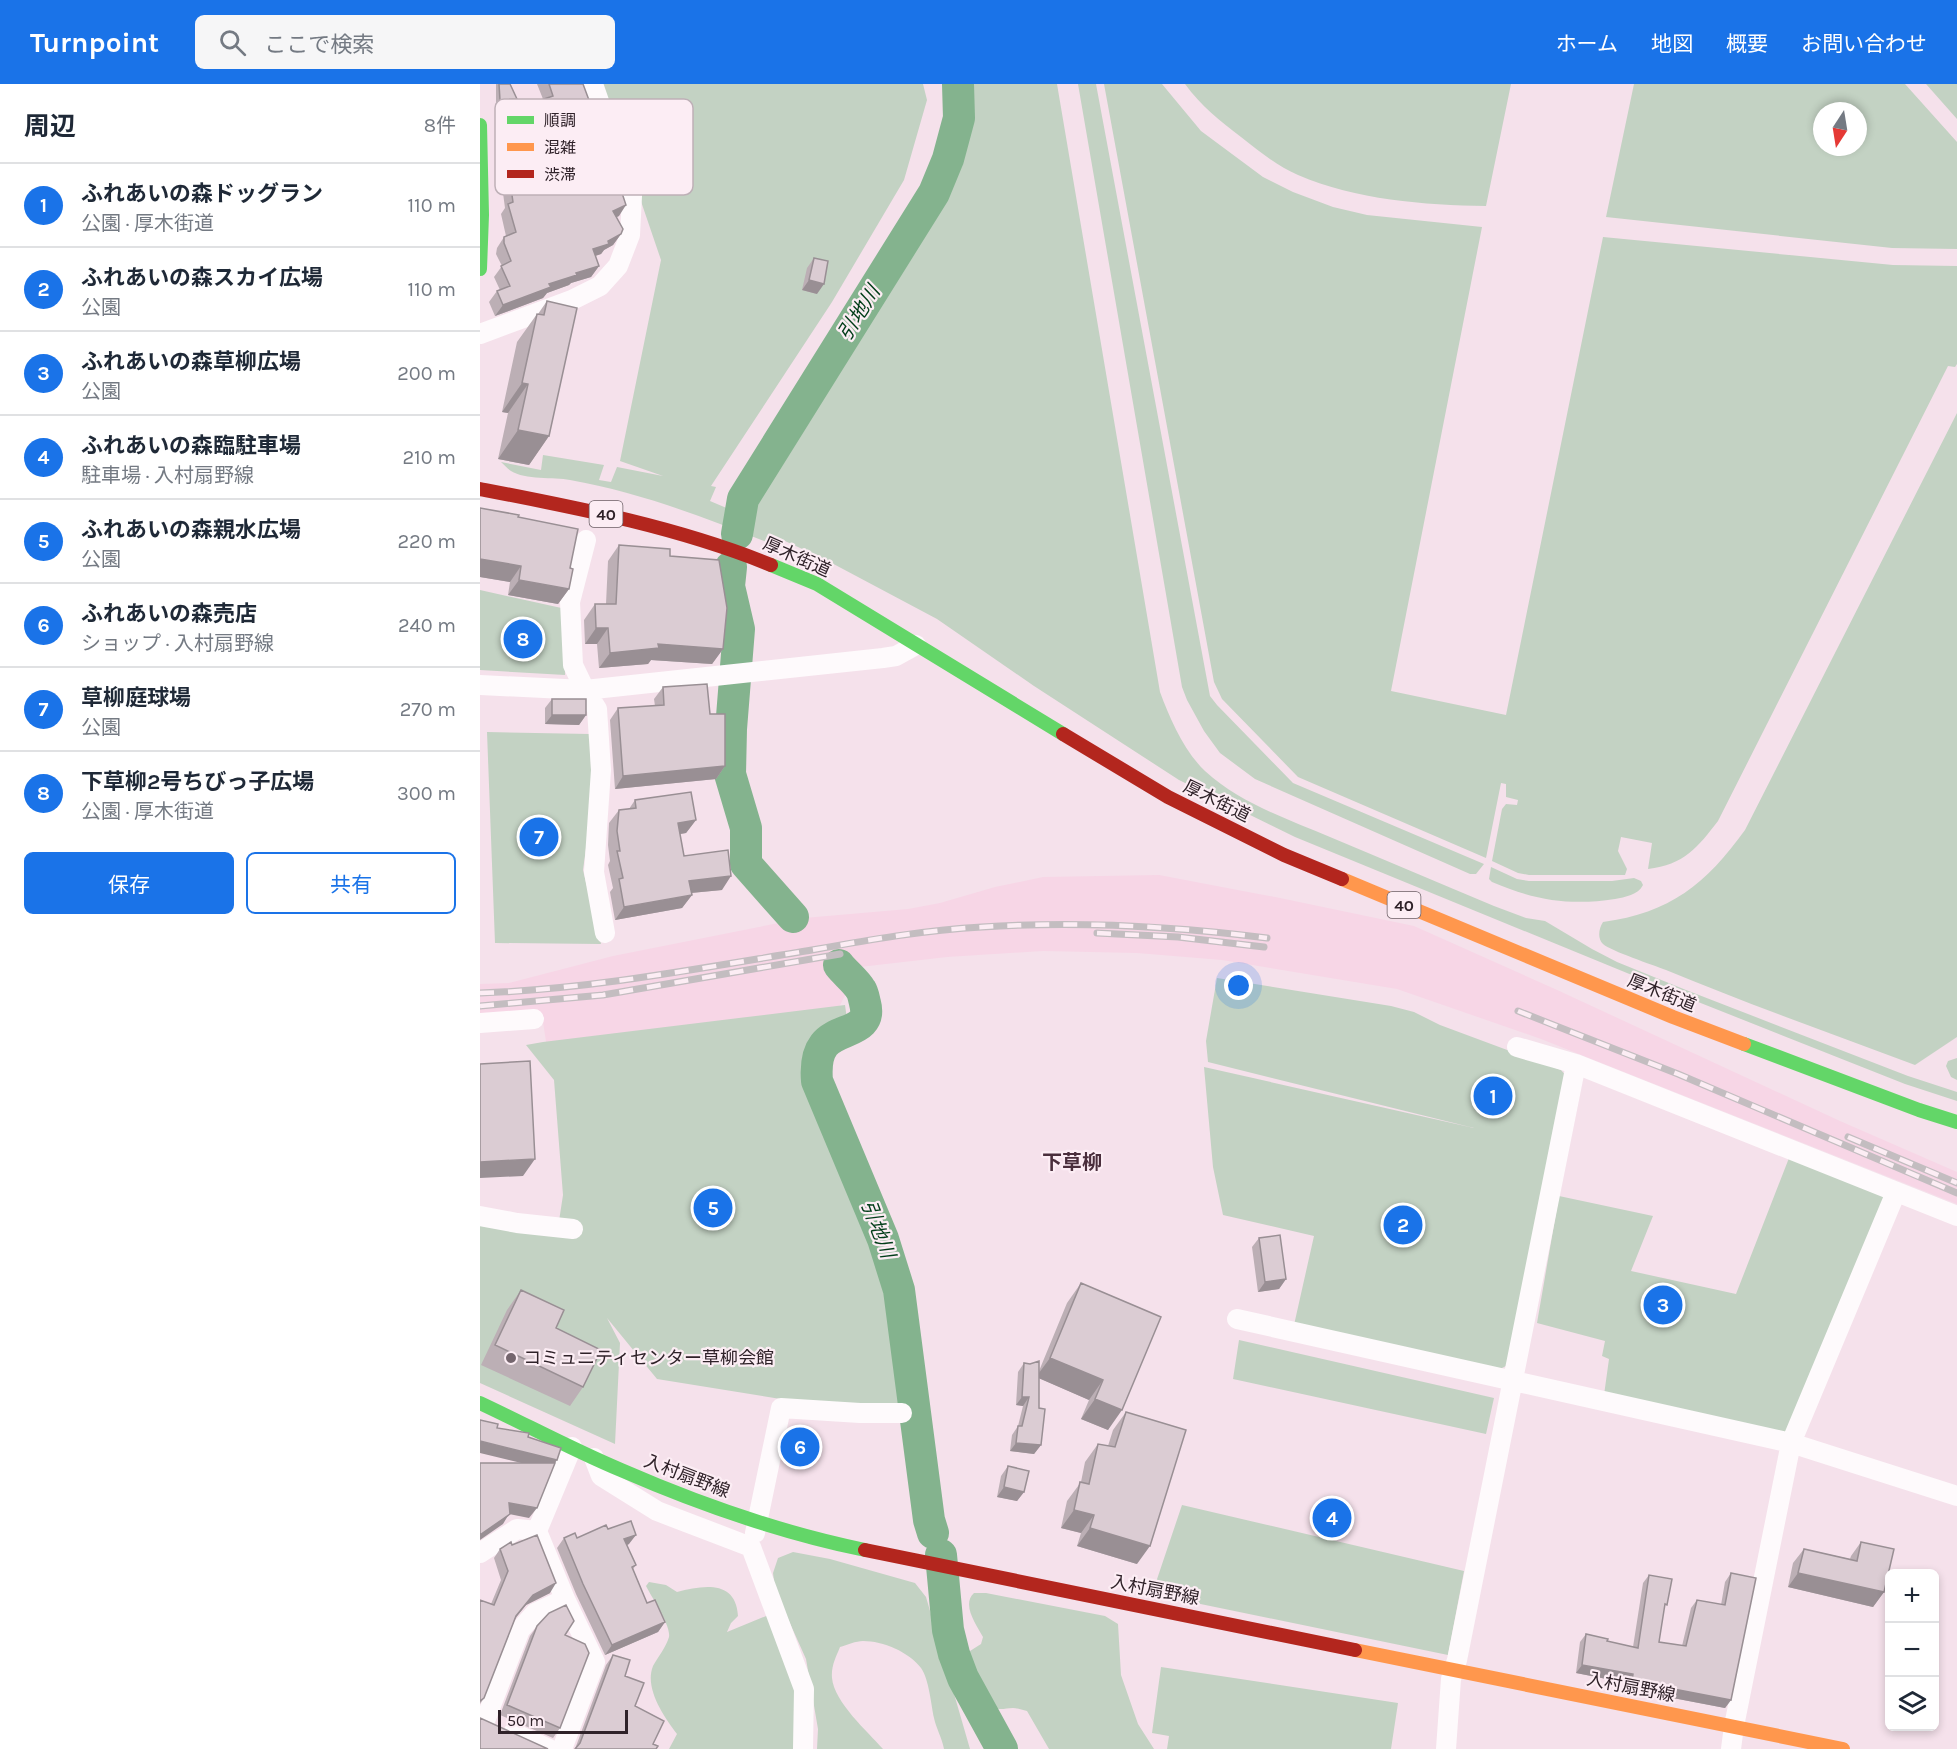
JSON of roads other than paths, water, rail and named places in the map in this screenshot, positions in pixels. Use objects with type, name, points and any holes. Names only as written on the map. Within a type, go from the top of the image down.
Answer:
[{"type":"main road","points":[[480,125],[480,269]]},
{"type":"main road","name":"厚木街道","points":[[480,489],[594,511],[730,548],[817,584],[1168,797],[1284,855],[1673,1017],[1919,1110],[1957,1122]]},
{"type":"main road","name":"入村扇野線","points":[[480,1403],[619,1469],[741,1516],[849,1547],[1843,1749]]},
{"type":"street","points":[[593,84],[598,99]]},
{"type":"street","points":[[480,334],[572,300],[600,286],[618,266],[630,235],[632,195]]},
{"type":"street","points":[[586,540],[570,602],[573,665],[597,709],[601,770],[594,872],[604,933]]},
{"type":"street","points":[[480,686],[585,690],[896,656],[916,645]]},
{"type":"street","points":[[480,1023],[534,1019]]},
{"type":"street","points":[[1517,1047],[1576,1064],[1957,1216]]},
{"type":"street","points":[[1446,1749],[1451,1679],[1455,1670],[1514,1380],[1576,1064]]},
{"type":"street","points":[[1731,1749],[1791,1443],[1896,1192]]},
{"type":"street","points":[[480,1216],[517,1223],[573,1229]]},
{"type":"street","points":[[1237,1319],[1791,1443],[1957,1496]]},
{"type":"street","points":[[803,1749],[804,1689],[751,1547],[765,1492],[781,1408],[902,1413]]},
{"type":"street","points":[[562,1749],[595,1662],[565,1599],[537,1531],[572,1447]]},
{"type":"street","points":[[594,1458],[601,1476],[657,1511],[751,1547]]},
{"type":"street","points":[[480,1553],[518,1529],[537,1531]]},
{"type":"street","points":[[549,1749],[483,1720],[520,1630],[535,1613],[565,1599]]},
{"type":"waterway","name":"引地川","points":[[737,534],[743,499],[934,193],[948,159],[959,118],[958,84]]},
{"type":"waterway","name":"引地川","points":[[731,567],[729,586],[739,629],[730,774],[746,828],[746,864],[793,917]]},
{"type":"waterway","name":"引地川","points":[[839,965],[861,990],[866,1013],[859,1025],[837,1035],[824,1045],[818,1062],[817,1081],[883,1239],[899,1290],[929,1520],[933,1533]]},
{"type":"waterway","name":"引地川","points":[[941,1555],[948,1630],[954,1654],[963,1678],[1002,1749]]},
{"type":"railway","points":[[480,993],[605,982],[961,928],[1053,924],[1125,926],[1196,930],[1267,938]]},
{"type":"railway","points":[[1097,933],[1178,937],[1264,947]]},
{"type":"railway","points":[[480,1006],[603,995],[840,954]]},
{"type":"railway","points":[[1518,1011],[1678,1074],[1957,1193]]},
{"type":"railway","points":[[1848,1137],[1957,1183]]},
{"type":"place","name":"下草柳2号ちびっ子広場","points":[[523,639]]},
{"type":"place","name":"草柳庭球場","points":[[539,837]]},
{"type":"place","name":"ふれあいの森ドッグラン","points":[[1493,1096]]},
{"type":"place","name":"ふれあいの森親水広場","points":[[713,1208]]},
{"type":"place","name":"ふれあいの森スカイ広場","points":[[1403,1225]]},
{"type":"place","name":"ふれあいの森草柳広場","points":[[1663,1305]]},
{"type":"place","name":"コミュニティセンター草柳会館","points":[[511,1358]]},
{"type":"place","name":"ふれあいの森売店","points":[[800,1447]]},
{"type":"place","name":"ふれあいの森臨駐車場","points":[[1332,1518]]},
{"type":"district","name":"下草柳","points":[[1072,1162]]}]
